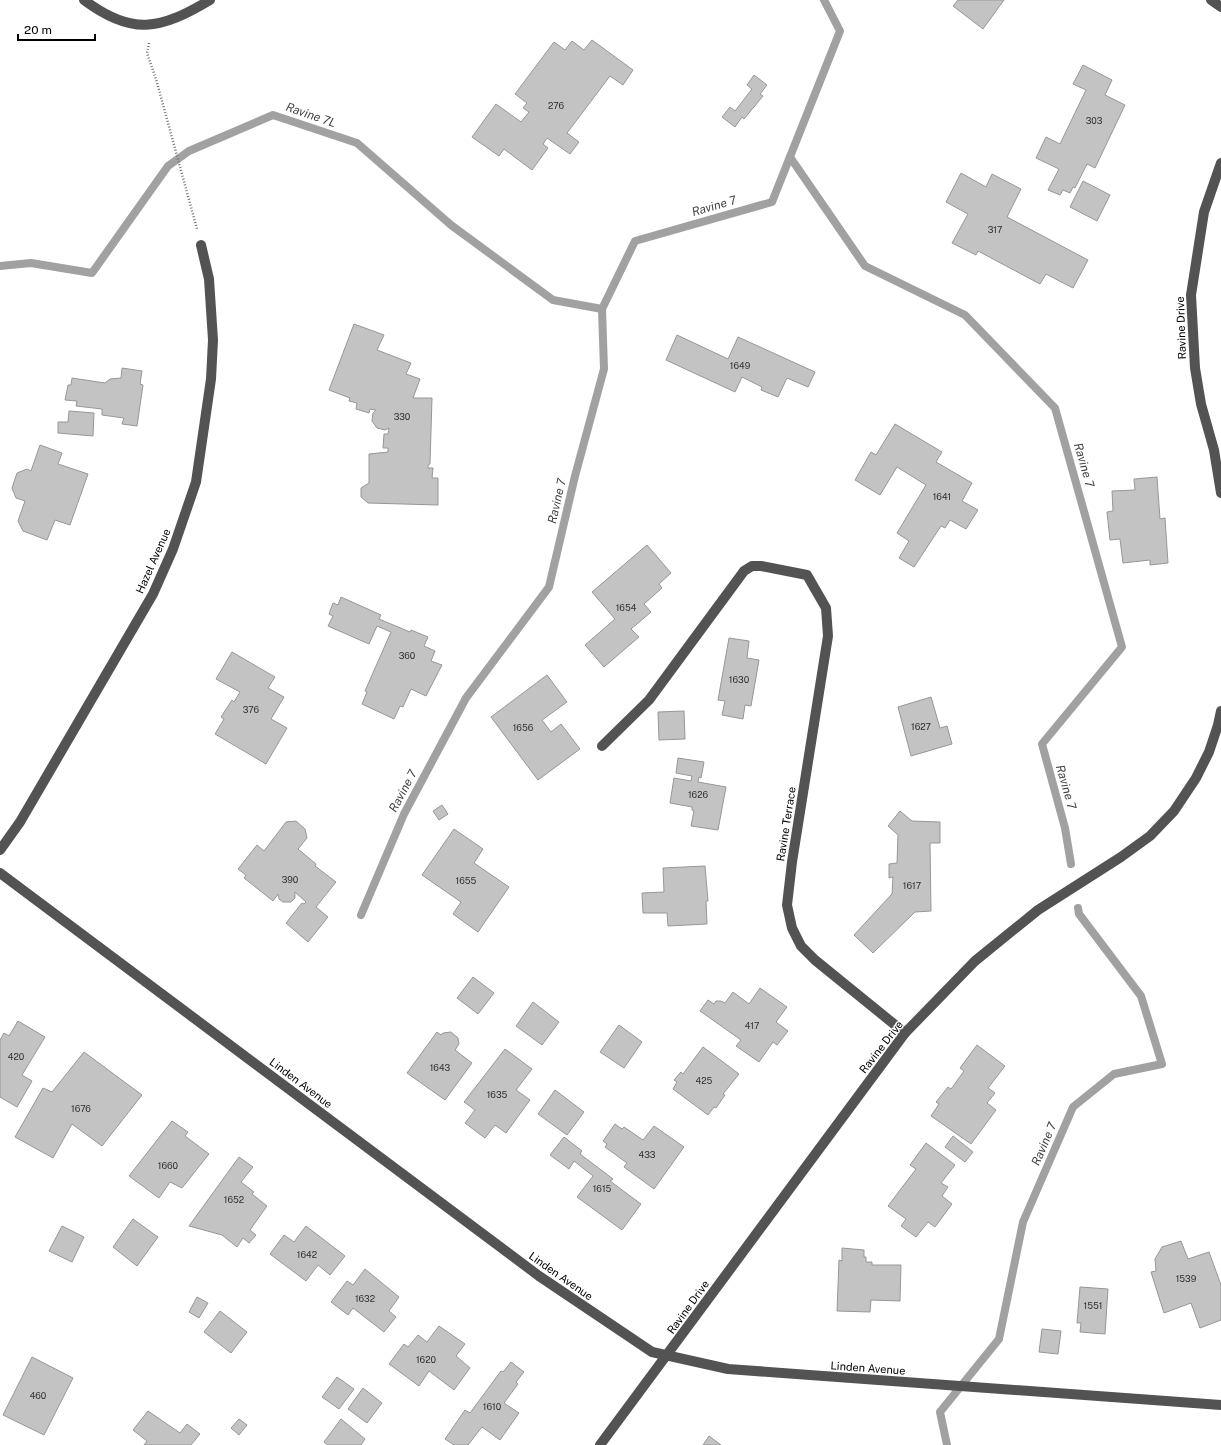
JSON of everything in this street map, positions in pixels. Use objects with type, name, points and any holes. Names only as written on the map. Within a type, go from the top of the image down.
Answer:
[{"type":"street","points":[[84,0],[109,16],[134,25],[152,24],[175,18],[210,0]]},
{"type":"street","points":[[1211,0],[1221,7]]},
{"type":"street","name":"Ravine Drive","points":[[1221,163],[1204,212],[1191,295],[1195,368],[1201,404],[1214,450],[1221,493]]},
{"type":"street","name":"Hazel Avenue","points":[[0,850],[20,822],[152,594],[173,549],[196,482],[211,379],[213,340],[209,279],[201,245]]},
{"type":"street","name":"Ravine Terrace","points":[[602,746],[648,700],[744,571],[752,566],[761,566],[807,575],[826,608],[828,636],[792,862],[787,905],[792,928],[801,946],[815,960],[905,1032]]},
{"type":"street","name":"Ravine Drive","points":[[600,1445],[905,1032],[975,961],[1009,933],[1038,910],[1121,857],[1150,836],[1174,811],[1196,778],[1209,752],[1221,711]]},
{"type":"street","name":"Linden Avenue","points":[[0,873],[539,1276],[652,1352],[728,1369],[1221,1405]]},
{"type":"path","points":[[152,24],[147,53],[156,79],[201,245]]},
{"type":"building","points":[[958,0],[1004,0],[983,29],[953,6]]},
{"type":"building","points":[[592,40],[633,70],[623,85],[610,76],[567,133],[579,142],[570,154],[547,138],[543,144],[548,148],[532,170],[504,149],[499,156],[472,137],[496,104],[521,122],[529,112],[523,108],[527,103],[515,94],[554,42],[565,50],[572,41],[584,50]]},
{"type":"building","points":[[1083,65],[1112,80],[1105,95],[1125,105],[1095,168],[1087,164],[1075,188],[1073,187],[1070,193],[1063,190],[1060,195],[1048,190],[1059,169],[1036,158],[1046,137],[1060,144],[1086,90],[1073,84]]},
{"type":"building","points":[[754,75],[767,85],[760,94],[763,96],[744,119],[742,117],[735,127],[722,117],[730,107],[735,111],[752,89],[747,85]]},
{"type":"building","points":[[961,173],[986,187],[992,174],[1021,189],[1007,217],[1088,260],[1073,288],[1046,274],[1040,284],[978,251],[976,255],[952,243],[968,214],[946,202]]},
{"type":"building","points":[[1083,181],[1110,195],[1097,221],[1070,207]]},
{"type":"building","points":[[354,324],[384,335],[377,350],[411,363],[406,374],[420,379],[413,398],[432,398],[430,464],[428,465],[428,468],[433,468],[432,478],[438,478],[438,505],[368,503],[361,497],[361,488],[369,483],[369,454],[388,452],[388,448],[383,448],[384,434],[388,434],[389,428],[385,430],[377,428],[372,421],[373,413],[376,410],[370,409],[369,413],[356,409],[357,403],[349,401],[350,398],[329,390]]},
{"type":"building","points":[[677,335],[728,359],[738,337],[815,372],[808,387],[787,378],[778,397],[761,390],[762,387],[742,377],[735,392],[666,360]]},
{"type":"building","points":[[122,368],[142,371],[140,384],[143,385],[137,426],[122,424],[124,418],[102,415],[102,409],[76,406],[77,401],[65,400],[68,385],[71,385],[72,378],[105,383],[110,379],[121,378]]},
{"type":"building","points":[[69,411],[94,413],[93,436],[58,433],[58,422],[68,422]]},
{"type":"building","points":[[895,424],[942,452],[936,462],[972,483],[962,501],[978,510],[966,529],[950,520],[945,528],[941,526],[914,567],[899,558],[909,541],[897,533],[926,485],[897,467],[880,495],[855,480],[871,452],[876,455]]},
{"type":"building","points":[[40,445],[62,453],[58,464],[88,474],[70,525],[55,520],[47,540],[23,531],[18,521],[25,501],[16,498],[12,488],[17,473],[27,469],[31,471]]},
{"type":"building","points":[[1157,477],[1160,519],[1165,518],[1168,563],[1150,565],[1150,560],[1123,563],[1120,539],[1110,540],[1107,512],[1113,511],[1112,491],[1135,490],[1134,479]]},
{"type":"building","points":[[647,545],[671,573],[659,584],[662,588],[644,604],[651,612],[631,629],[639,637],[604,667],[585,645],[615,619],[592,592]]},
{"type":"building","points":[[341,597],[381,615],[379,619],[410,632],[411,630],[428,637],[424,646],[435,651],[431,661],[442,665],[426,696],[411,689],[403,707],[400,706],[394,719],[362,704],[367,692],[365,691],[391,632],[377,626],[369,644],[328,626],[333,616],[329,614],[333,603],[338,605]]},
{"type":"building","points":[[729,638],[749,641],[747,658],[759,660],[751,706],[745,705],[743,719],[722,715],[725,701],[718,700]]},
{"type":"building","points":[[232,652],[275,677],[268,688],[284,697],[271,719],[287,728],[266,764],[215,734],[224,719],[221,717],[232,700],[234,702],[240,692],[216,679]]},
{"type":"building","points":[[547,675],[567,702],[542,720],[551,732],[561,724],[580,749],[538,780],[491,717]]},
{"type":"building","points":[[931,697],[940,728],[947,726],[952,744],[911,756],[898,707]]},
{"type":"building","points":[[684,711],[685,739],[659,740],[658,712]]},
{"type":"building","points":[[678,758],[704,762],[701,778],[699,777],[698,782],[726,787],[718,830],[691,826],[694,811],[692,810],[692,807],[670,803],[674,778],[691,781],[692,776],[676,773]]},
{"type":"building","points":[[442,805],[448,814],[439,820],[433,811]]},
{"type":"building","points":[[900,811],[912,821],[940,822],[940,843],[930,843],[931,911],[915,912],[873,953],[854,935],[892,894],[893,877],[889,878],[889,864],[897,863],[898,835],[888,826]]},
{"type":"building","points":[[296,821],[305,829],[307,838],[298,849],[316,864],[315,866],[336,882],[316,907],[328,917],[308,942],[286,923],[302,903],[304,904],[306,902],[295,892],[295,898],[291,902],[283,902],[279,899],[278,894],[273,901],[244,878],[246,875],[238,869],[257,845],[264,851],[286,822]]},
{"type":"building","points":[[454,829],[483,849],[474,863],[509,887],[478,932],[453,914],[461,902],[422,875]]},
{"type":"building","points":[[705,866],[708,901],[706,901],[707,924],[668,926],[667,913],[643,913],[642,893],[664,892],[663,868]]},
{"type":"building","points":[[473,977],[494,993],[478,1014],[457,998]]},
{"type":"building","points":[[760,988],[787,1007],[776,1022],[788,1031],[777,1045],[773,1042],[759,1062],[736,1046],[741,1040],[700,1011],[708,1000],[714,1004],[716,1001],[725,1003],[733,992],[749,1004]]},
{"type":"building","points":[[533,1002],[559,1022],[542,1045],[516,1026]]},
{"type":"building","points":[[18,1021],[45,1037],[22,1075],[32,1081],[17,1107],[0,1097],[0,1040],[4,1033],[9,1036]]},
{"type":"building","points":[[619,1025],[642,1042],[624,1068],[600,1052]]},
{"type":"building","points":[[437,1032],[441,1035],[443,1033],[451,1032],[458,1038],[459,1044],[455,1050],[472,1063],[445,1100],[407,1073]]},
{"type":"building","points":[[977,1045],[1005,1066],[988,1088],[995,1093],[987,1103],[996,1110],[971,1144],[931,1116],[939,1104],[936,1102],[948,1087],[951,1089],[964,1071],[960,1068]]},
{"type":"building","points":[[703,1047],[739,1074],[723,1094],[725,1095],[716,1108],[714,1107],[708,1115],[673,1089],[677,1082],[674,1080],[681,1072],[683,1074]]},
{"type":"building","points":[[505,1049],[532,1069],[516,1090],[530,1100],[506,1133],[495,1125],[485,1138],[465,1123],[475,1110],[464,1102]]},
{"type":"building","points":[[84,1052],[142,1095],[102,1146],[72,1124],[53,1158],[15,1137],[43,1088],[52,1092]]},
{"type":"building","points":[[555,1090],[584,1112],[567,1135],[538,1114]]},
{"type":"building","points":[[172,1121],[188,1132],[185,1136],[209,1154],[182,1188],[170,1182],[159,1198],[129,1176]]},
{"type":"building","points":[[615,1124],[622,1129],[624,1127],[643,1140],[654,1126],[684,1147],[654,1189],[624,1167],[627,1163],[605,1147],[607,1144],[603,1141]]},
{"type":"building","points":[[953,1136],[973,1152],[965,1162],[945,1147]]},
{"type":"building","points":[[564,1137],[582,1151],[580,1154],[613,1179],[610,1181],[641,1204],[622,1230],[577,1197],[593,1176],[574,1161],[569,1169],[550,1155]]},
{"type":"building","points":[[926,1143],[955,1165],[941,1183],[948,1187],[942,1196],[952,1204],[935,1227],[928,1222],[916,1237],[901,1226],[906,1219],[888,1206],[916,1169],[910,1165]]},
{"type":"building","points":[[239,1157],[253,1167],[241,1182],[254,1192],[252,1194],[267,1206],[250,1230],[256,1235],[249,1243],[243,1238],[237,1247],[222,1235],[189,1226]]},
{"type":"building","points":[[133,1219],[158,1237],[137,1266],[113,1247]]},
{"type":"building","points":[[62,1226],[84,1237],[72,1262],[49,1251]]},
{"type":"building","points":[[306,1226],[345,1256],[330,1275],[318,1265],[306,1281],[270,1254],[284,1235],[294,1242]]},
{"type":"building","points":[[1181,1241],[1188,1259],[1209,1252],[1221,1285],[1221,1320],[1200,1328],[1191,1303],[1164,1313],[1151,1272],[1156,1271],[1155,1259],[1162,1247]]},
{"type":"building","points":[[842,1248],[864,1250],[866,1262],[872,1262],[872,1265],[901,1265],[900,1301],[871,1300],[870,1312],[837,1311],[839,1260],[842,1261]]},
{"type":"building","points":[[365,1269],[399,1297],[389,1311],[396,1317],[384,1332],[353,1308],[348,1315],[331,1302],[347,1281],[353,1285]]},
{"type":"building","points":[[1080,1287],[1108,1289],[1105,1334],[1080,1332],[1081,1323],[1077,1323]]},
{"type":"building","points":[[197,1297],[208,1303],[199,1318],[189,1312]]},
{"type":"building","points":[[220,1311],[247,1332],[231,1353],[204,1332]]},
{"type":"building","points":[[439,1326],[465,1344],[456,1356],[470,1368],[454,1390],[429,1371],[419,1386],[389,1364],[404,1344],[408,1347],[418,1335],[427,1342]]},
{"type":"building","points":[[1042,1329],[1061,1331],[1058,1354],[1039,1352]]},
{"type":"building","points":[[32,1357],[73,1378],[44,1435],[3,1415]]},
{"type":"building","points":[[511,1362],[524,1372],[516,1382],[518,1384],[504,1403],[519,1413],[500,1440],[482,1427],[468,1445],[454,1445],[445,1439],[465,1410],[470,1413],[501,1371],[503,1372]]},
{"type":"building","points":[[337,1377],[354,1389],[339,1409],[322,1397]]},
{"type":"building","points":[[363,1388],[382,1403],[367,1423],[348,1409]]},
{"type":"building","points":[[148,1411],[180,1433],[187,1424],[200,1434],[191,1445],[144,1445],[147,1441],[133,1430]]},
{"type":"building","points":[[239,1419],[247,1425],[239,1435],[231,1428]]},
{"type":"building","points":[[341,1419],[365,1439],[361,1445],[328,1445],[324,1442]]},
{"type":"building","points":[[709,1436],[721,1445],[703,1445]]},
{"type":"waterway","name":"Ravine 7","points":[[361,915],[404,814],[466,698],[549,587],[575,476],[604,369],[602,309],[635,241],[772,202],[840,31],[824,0]]},
{"type":"waterway","name":"Ravine 7L","points":[[0,266],[31,263],[92,273],[168,166],[189,151],[273,115],[357,143],[451,225],[553,300],[602,309]]},
{"type":"waterway","name":"Ravine 7","points":[[790,157],[865,266],[965,315],[1055,408],[1122,647],[1042,744],[1065,828],[1071,864]]},
{"type":"waterway","name":"Ravine 7","points":[[947,1445],[940,1412],[999,1339],[1023,1222],[1073,1107],[1114,1074],[1162,1064],[1141,996],[1079,914],[1078,908]]}]
